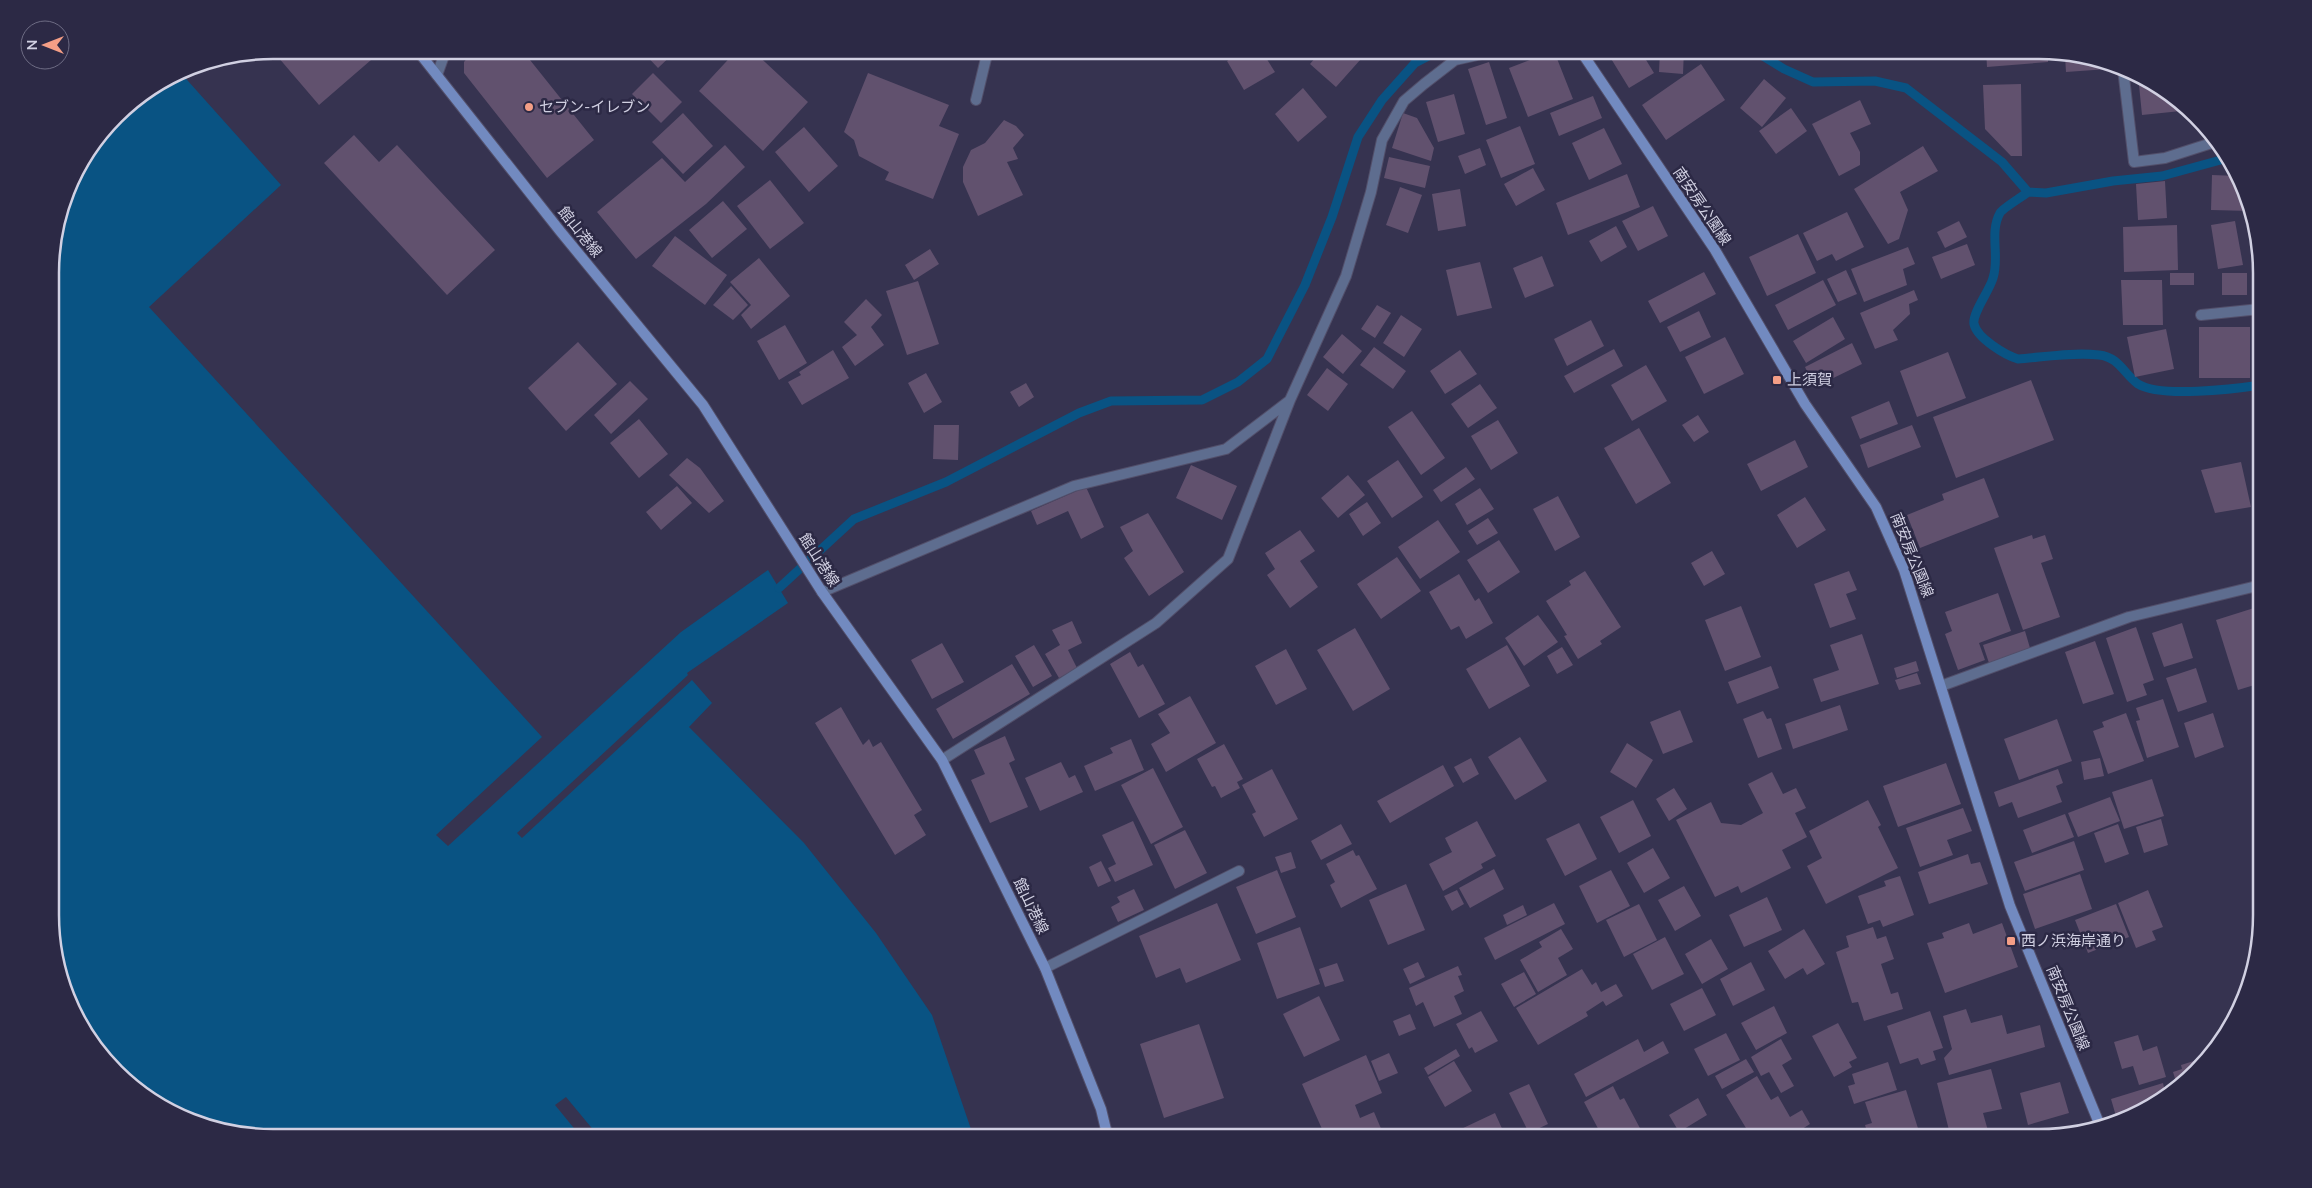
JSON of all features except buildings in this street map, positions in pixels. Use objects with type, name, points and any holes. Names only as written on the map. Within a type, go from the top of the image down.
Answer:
[{"type":"main road","name":"館山港線","points":[[424,59],[560,231],[703,405],[819,589],[942,760],[1045,968],[1101,1109],[1106,1129]]},
{"type":"main road","name":"南安房公園線","points":[[1586,59],[1715,250],[1805,404],[1876,507],[1904,570],[2010,906],[2098,1121]]},
{"type":"street","points":[[437,75],[443,59]]},
{"type":"street","points":[[976,100],[986,59]]},
{"type":"street","points":[[942,760],[1156,623],[1228,559],[1290,400],[1346,276],[1371,192],[1382,140],[1404,101],[1455,60],[1460,59]]},
{"type":"street","points":[[2124,76],[2134,162],[2165,158],[2210,144]]},
{"type":"street","points":[[2201,315],[2253,310]]},
{"type":"street","points":[[819,589],[1074,486],[1226,449],[1290,400]]},
{"type":"street","points":[[1941,686],[2129,617],[2253,587]]},
{"type":"street","points":[[1045,968],[1239,871]]},
{"type":"water","points":[[185,78],[281,185],[149,307],[542,737],[436,835],[448,846],[681,632],[768,570],[788,603],[687,673],[688,675],[517,833],[522,838],[692,680],[712,703],[689,727],[804,843],[876,933],[932,1015],[971,1129],[593,1129],[566,1097],[555,1105],[575,1129],[259,1129],[217,1122],[191,1113],[166,1101],[121,1067],[87,1022],[70,984],[63,957],[59,929],[59,259],[63,231],[70,204],[87,166],[95,154],[121,121],[154,95]]},
{"type":"waterway","points":[[779,588],[854,519],[946,482],[1079,413],[1111,401],[1202,400],[1238,382],[1267,359],[1305,285],[1332,217],[1358,137],[1382,100],[1415,63],[1423,59]]},
{"type":"waterway","points":[[1768,59],[1784,69],[1813,82],[1875,81],[1906,88],[2002,162],[2028,192],[2046,193],[2113,181],[2162,176],[2221,160]]},
{"type":"waterway","points":[[2028,192],[2002,211],[1997,220],[1995,228],[1995,270],[1974,319],[1974,324],[1980,335],[1999,350],[2018,359],[2079,354],[2106,356],[2116,362],[2138,384],[2163,391],[2198,391],[2253,386]]},
{"type":"place","name":"セブン-イレブン","points":[[529,107]]},
{"type":"place","name":"上須賀","points":[[1777,380]]},
{"type":"place","name":"西ノ浜海岸通り","points":[[2011,941]]}]
